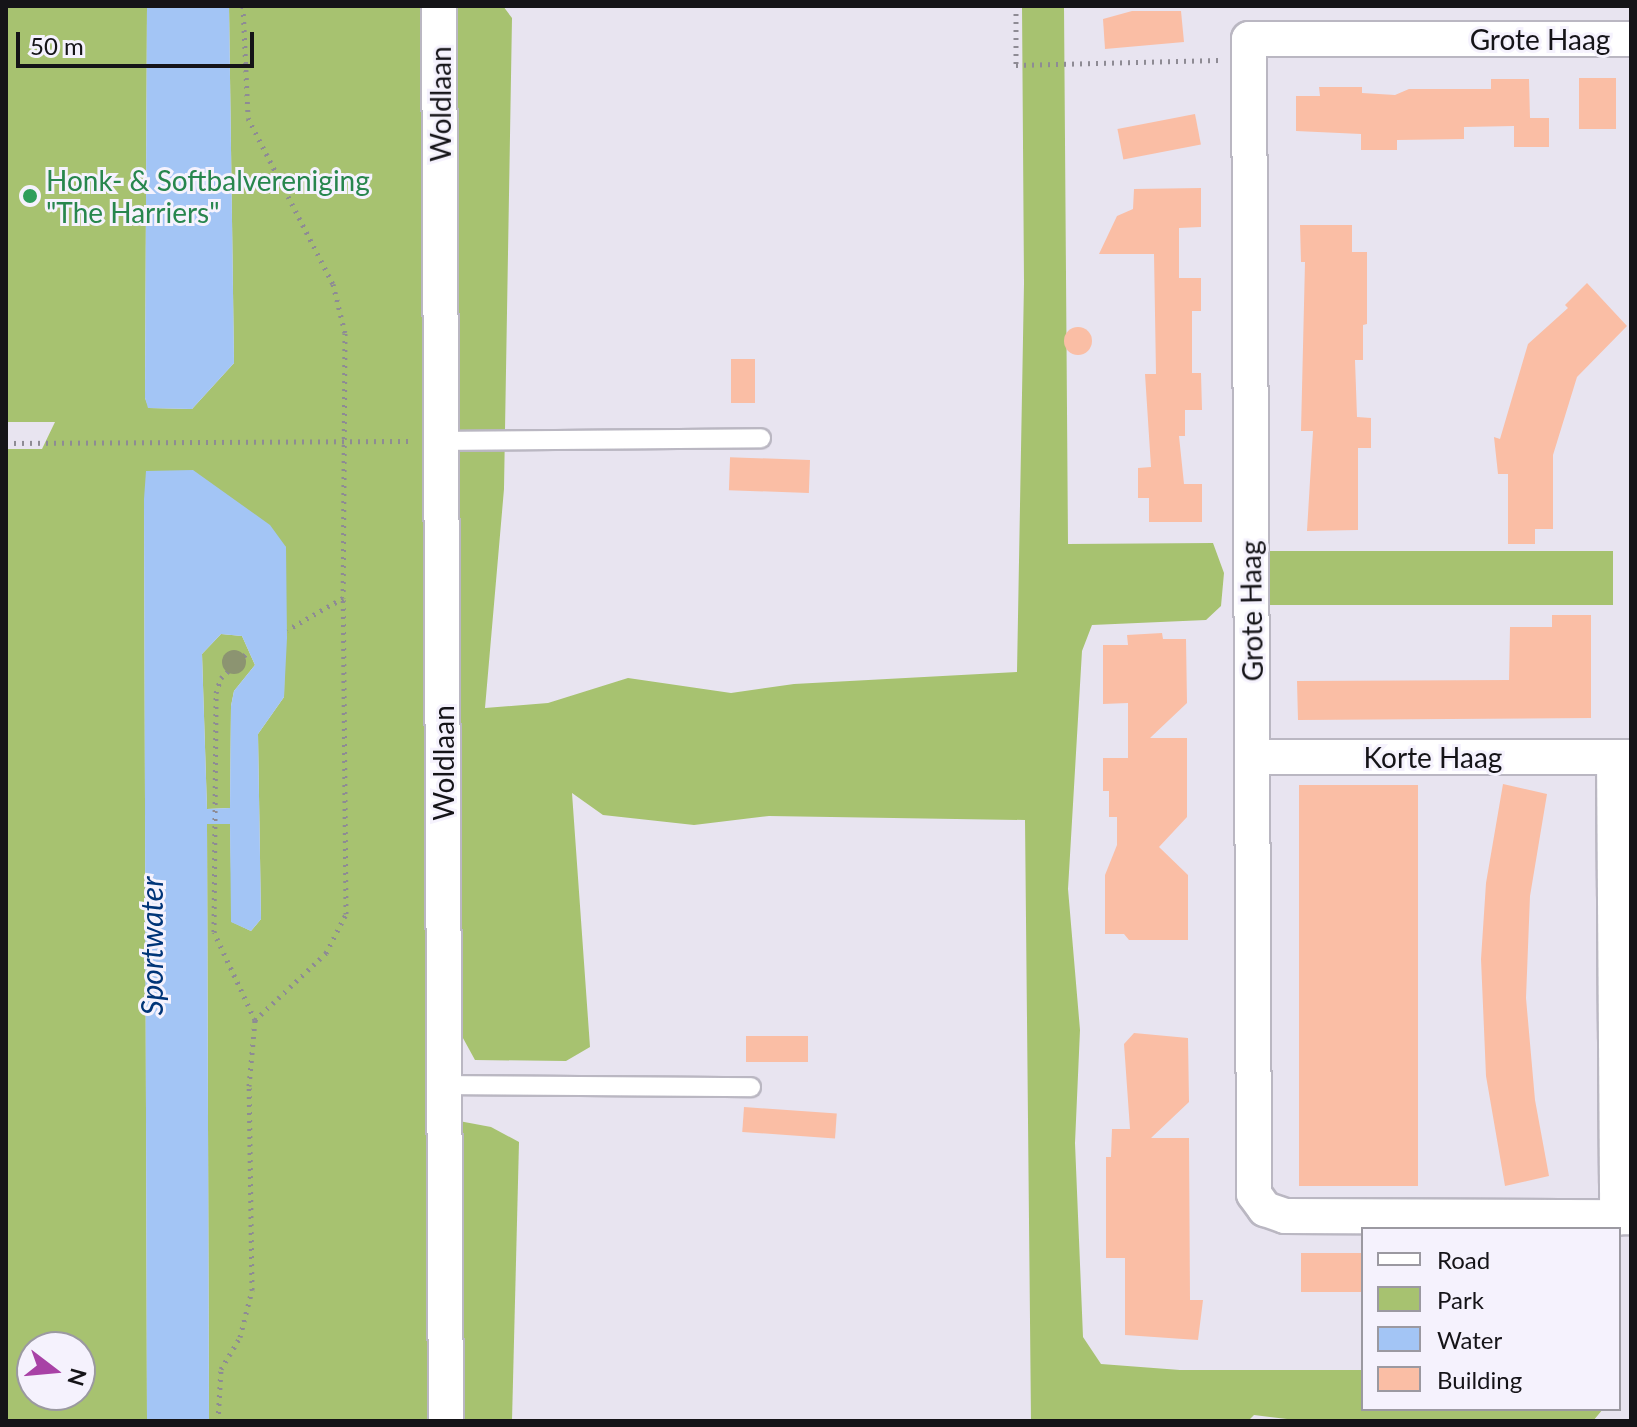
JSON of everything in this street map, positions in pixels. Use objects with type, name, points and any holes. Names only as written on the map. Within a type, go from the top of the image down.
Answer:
[{"type":"street","name":"Woldlaan","points":[[439,6],[446,1421]]},
{"type":"street","name":"Grote Haag","points":[[1624,1218],[1285,1216],[1259,1202],[1254,1194],[1249,39],[1631,39]]},
{"type":"street","name":"Korte Haag","points":[[1253,757],[1622,757]]},
{"type":"street","points":[[1622,757],[1624,1218]]},
{"type":"lane","points":[[442,441],[761,438]]},
{"type":"lane","points":[[445,1085],[751,1087]]},
{"type":"path","points":[[243,6],[248,118],[255,140],[342,307],[346,914],[326,953],[255,1020]]},
{"type":"path","points":[[1016,6],[1016,65],[1216,61],[1249,39]]},
{"type":"path","points":[[6,443],[442,441]]},
{"type":"path","points":[[287,630],[343,598]]},
{"type":"path","points":[[218,1421],[221,1369],[240,1337],[252,1290],[249,1086],[255,1020],[214,932],[216,693],[221,678],[249,651]]},
{"type":"green space","points":[[6,6],[147,6],[145,398],[149,408],[192,409],[234,363],[229,6],[432,6],[439,1421],[209,1421],[207,824],[230,824],[232,922],[251,931],[261,919],[258,734],[284,697],[286,547],[144,499],[147,1421],[6,1421],[6,449],[42,449],[55,422],[6,422]]},
{"type":"green space","points":[[451,6],[503,6],[512,18],[504,489],[485,708],[548,703],[628,678],[731,693],[794,684],[1017,672],[1024,283],[1022,6],[1064,6],[1068,544],[1213,543],[1224,573],[1221,606],[1206,620],[1092,625],[1082,651],[1068,889],[1080,1030],[1075,1143],[1083,1337],[1101,1364],[1180,1370],[1361,1370],[1361,1411],[1601,1411],[1593,1421],[1304,1421],[1254,1415],[1248,1421],[1031,1421],[1025,820],[769,816],[694,825],[603,815],[572,793],[590,1047],[566,1061],[475,1060],[458,1029],[452,604],[460,463]]},
{"type":"green space","points":[[1267,551],[1613,551],[1613,605],[1267,605]]},
{"type":"green space","points":[[221,634],[242,636],[255,665],[234,691],[231,706],[230,808],[207,809],[202,654]]},
{"type":"green space","points":[[459,1121],[491,1127],[519,1142],[512,1421],[457,1421]]},
{"type":"water","points":[[147,6],[229,6],[234,363],[192,409],[148,408],[145,398]]},
{"type":"water","name":"Sportwater","points":[[193,470],[270,525],[286,547],[284,697],[258,734],[261,919],[251,931],[231,922],[230,824],[207,824],[209,1421],[147,1421],[146,471]],"holes":[[[221,634],[242,636],[255,665],[234,691],[231,706],[230,808],[207,809],[202,654]]]},
{"type":"building","points":[[1132,11],[1181,11],[1184,42],[1105,49],[1103,19]]},
{"type":"building","points":[[1579,78],[1616,78],[1616,129],[1579,129]]},
{"type":"building","points":[[1491,79],[1529,79],[1530,118],[1549,118],[1549,147],[1514,147],[1514,126],[1464,127],[1464,139],[1397,140],[1397,150],[1361,150],[1361,134],[1296,131],[1296,96],[1320,96],[1319,87],[1362,87],[1362,93],[1395,95],[1409,89],[1491,89]]},
{"type":"building","points":[[1195,114],[1201,144],[1123,160],[1117,129]]},
{"type":"building","points":[[1201,188],[1201,227],[1179,228],[1179,278],[1201,278],[1201,311],[1192,311],[1192,373],[1201,373],[1202,410],[1185,410],[1185,436],[1179,436],[1184,484],[1202,484],[1202,522],[1149,522],[1149,498],[1138,498],[1138,468],[1151,467],[1145,374],[1156,374],[1154,254],[1099,254],[1117,216],[1133,209],[1134,189]]},
{"type":"building","points":[[1300,225],[1352,225],[1352,252],[1367,252],[1367,324],[1363,325],[1363,360],[1355,360],[1357,417],[1371,418],[1371,448],[1358,448],[1358,530],[1307,531],[1313,431],[1301,431],[1305,262],[1301,262]]},
{"type":"building","points":[[1587,283],[1627,326],[1577,377],[1553,455],[1553,529],[1535,529],[1535,544],[1508,544],[1508,474],[1498,474],[1494,437],[1500,439],[1528,344],[1568,308],[1565,305]]},
{"type":"building","points":[[1078,327],[1088,331],[1092,341],[1088,351],[1078,355],[1068,351],[1064,341],[1068,331]]},
{"type":"building","points":[[731,359],[755,359],[755,403],[731,403]]},
{"type":"building","points":[[730,457],[810,460],[809,493],[729,490]]},
{"type":"building","points":[[1552,615],[1591,615],[1591,718],[1298,720],[1297,681],[1509,680],[1510,627],[1552,627]]},
{"type":"building","points":[[1162,633],[1163,639],[1186,639],[1187,703],[1150,738],[1187,738],[1187,817],[1159,847],[1188,875],[1188,940],[1129,940],[1124,934],[1105,934],[1105,875],[1117,845],[1117,817],[1109,817],[1109,791],[1103,791],[1103,758],[1128,758],[1128,703],[1103,704],[1103,645],[1128,645],[1127,635]]},
{"type":"building","points":[[1503,784],[1547,794],[1530,896],[1526,998],[1535,1100],[1549,1176],[1505,1186],[1486,1076],[1481,959],[1486,883]]},
{"type":"building","points":[[1299,785],[1418,785],[1418,1186],[1299,1186]]},
{"type":"building","points":[[1134,1033],[1188,1038],[1189,1102],[1151,1138],[1189,1138],[1190,1300],[1203,1300],[1198,1340],[1125,1335],[1125,1258],[1106,1258],[1106,1157],[1111,1157],[1112,1129],[1130,1129],[1124,1044]]},
{"type":"building","points":[[746,1036],[808,1036],[808,1062],[746,1062]]},
{"type":"building","points":[[744,1107],[837,1113],[835,1138],[742,1132]]},
{"type":"building","points":[[1301,1253],[1361,1253],[1361,1292],[1301,1292]]},
{"type":"place","name":"Honk- & Softbalvereniging \"The Harriers\"","points":[[30,196]]}]
